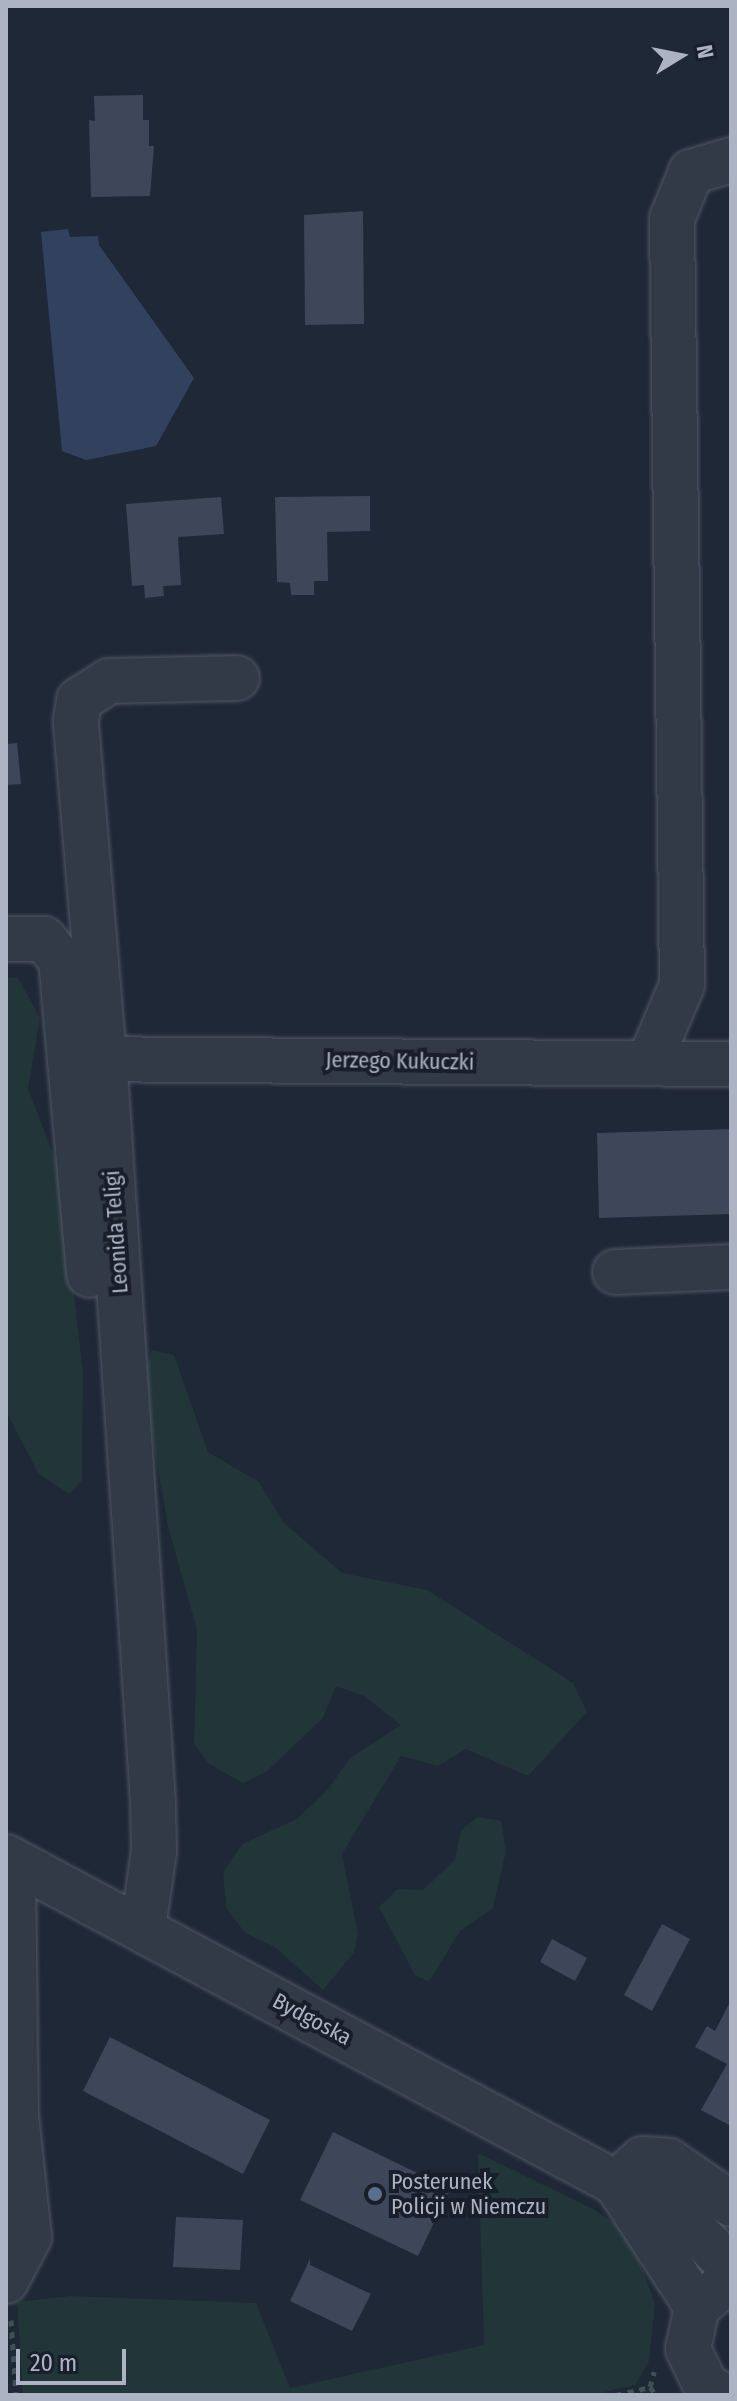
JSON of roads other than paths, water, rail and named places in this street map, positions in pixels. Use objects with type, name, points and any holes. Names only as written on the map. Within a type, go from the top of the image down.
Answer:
[{"type":"street","points":[[649,1063],[682,985],[672,219],[691,172],[731,160]]},
{"type":"street","name":"Leonida Teligi","points":[[130,1922],[154,1851],[153,1802],[87,1058],[76,721],[79,700],[109,681],[237,678]]},
{"type":"street","points":[[6,939],[44,939],[61,960],[87,1058]]},
{"type":"street","name":"Jerzego Kukuczki","points":[[87,1058],[731,1064]]},
{"type":"street","points":[[615,1272],[731,1267]]},
{"type":"street","points":[[8,2281],[29,2237],[16,2116],[9,1859]]},
{"type":"street","name":"Bydgoska","points":[[9,1859],[616,2183],[662,2198],[731,2267]]},
{"type":"street","points":[[616,2183],[643,2159],[669,2161],[731,2204]]},
{"type":"street","name":"Bydgoska","points":[[616,2183],[714,2295]]},
{"type":"street","points":[[696,2385],[689,2327],[714,2295]]},
{"type":"water","points":[[68,229],[70,237],[98,236],[99,245],[194,378],[156,446],[86,460],[62,451],[41,232]]},
{"type":"place","name":"Posterunek Policji w Niemczu","points":[[375,2194]]}]
